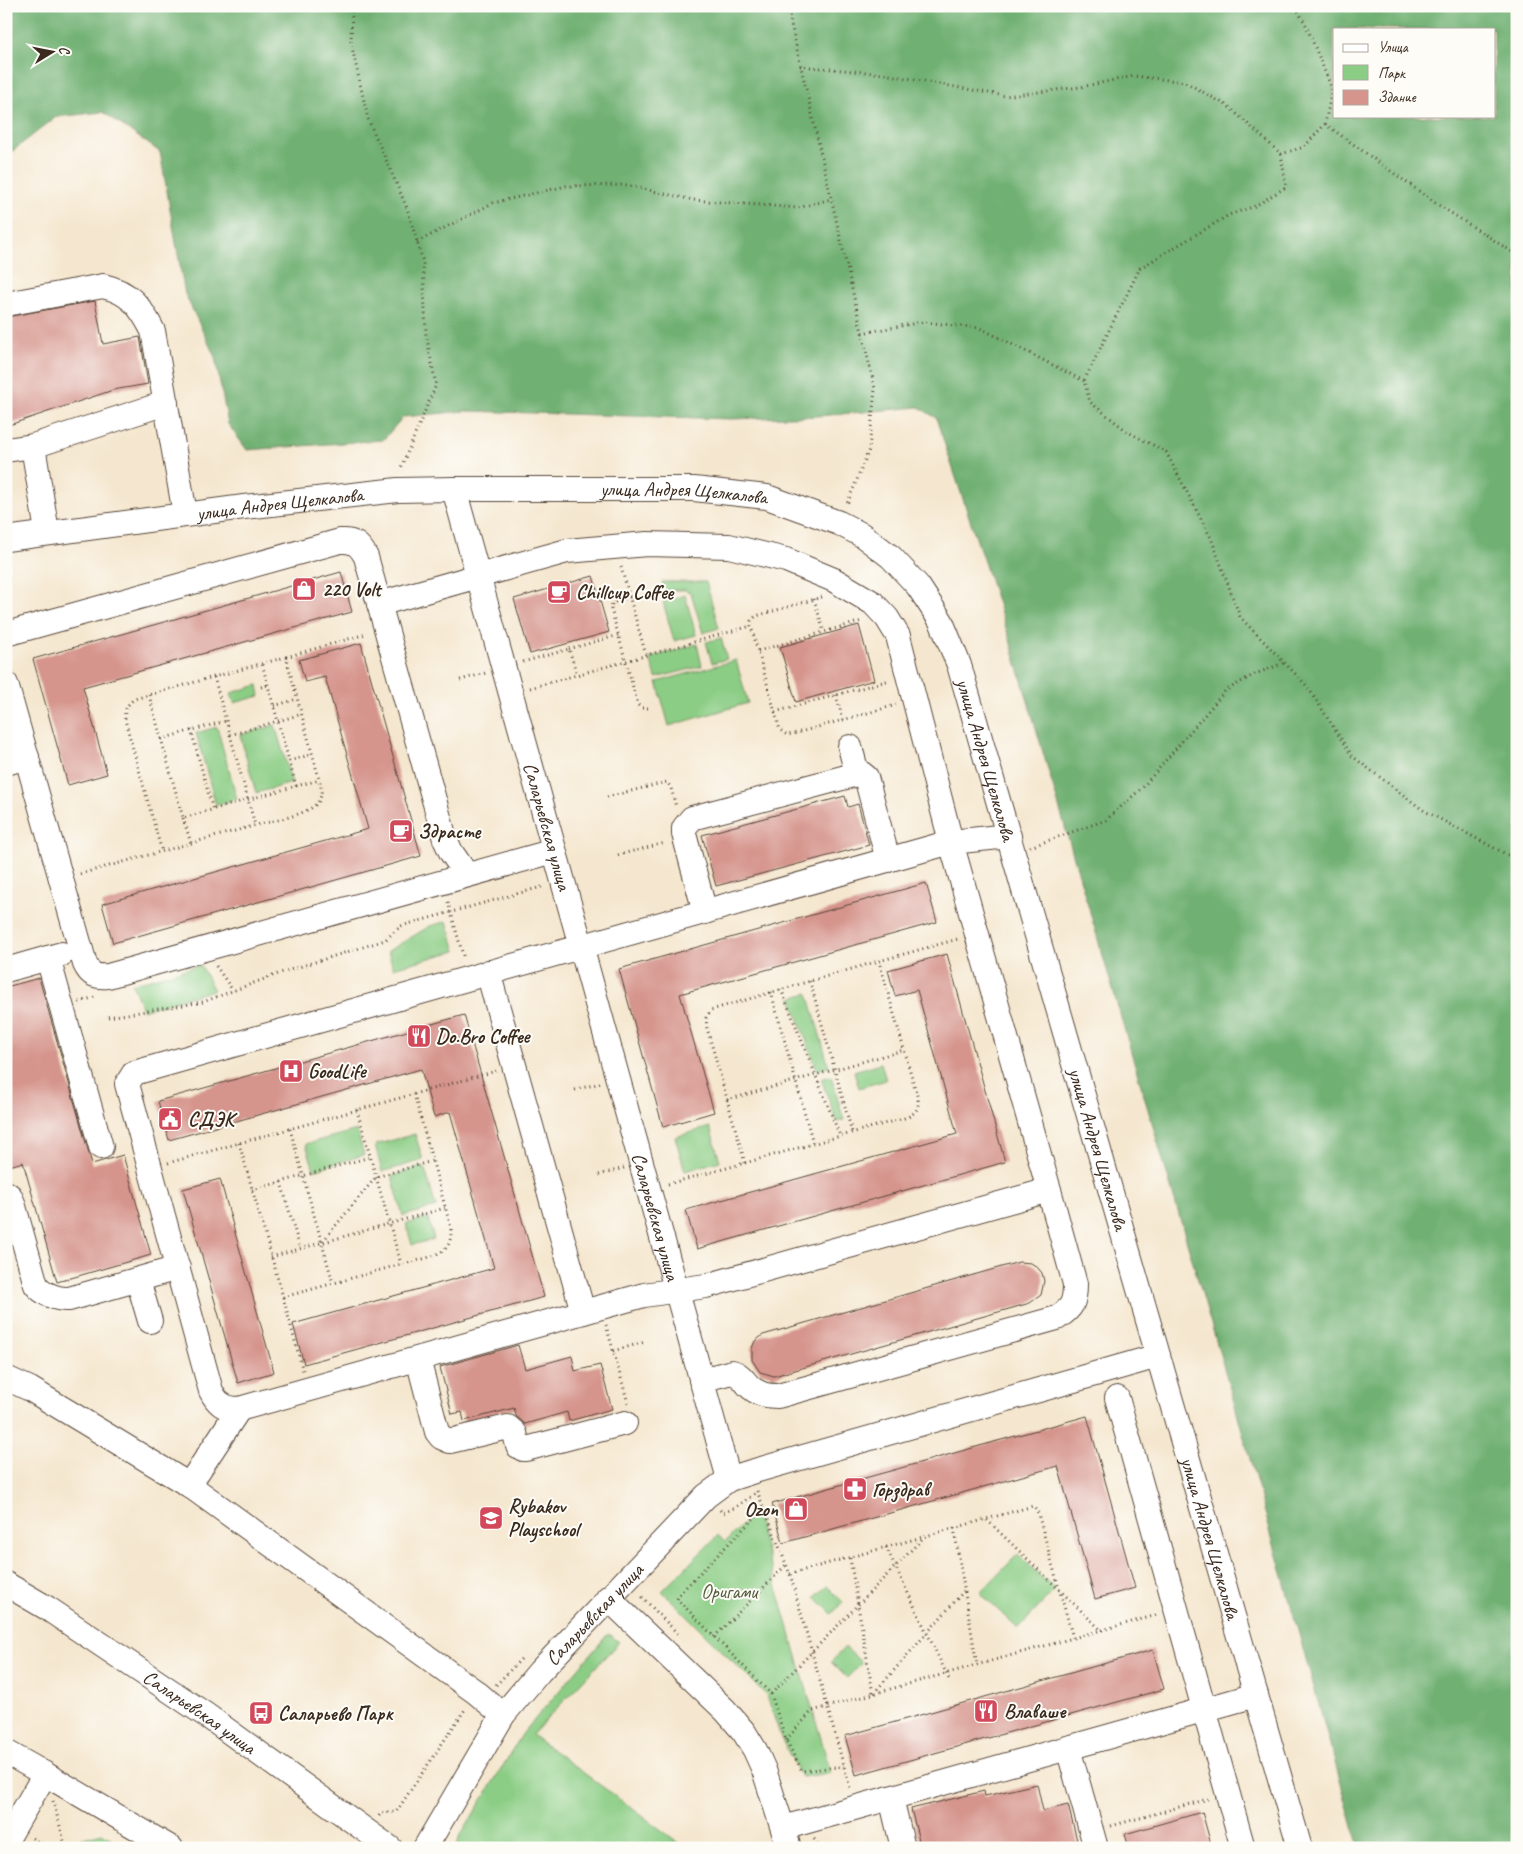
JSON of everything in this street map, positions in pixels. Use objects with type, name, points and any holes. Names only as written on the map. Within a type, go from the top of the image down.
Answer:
[{"type":"street","points":[[6,304],[103,286],[117,289],[130,297],[145,314],[153,331],[185,514]]},
{"type":"street","points":[[6,450],[33,446],[166,403]]},
{"type":"street","points":[[33,446],[47,532]]},
{"type":"street","name":"Саларьевская улица","points":[[425,1848],[503,1715],[540,1671],[608,1598],[706,1496],[729,1479],[554,851],[513,665],[478,576],[454,489]]},
{"type":"street","name":"улица Андрея Щелкалова","points":[[6,538],[185,514],[398,490],[694,489],[767,497],[839,523],[862,536],[891,557],[918,586],[941,621],[959,665],[1300,1848]]},
{"type":"street","points":[[6,634],[340,540],[349,540],[361,547],[366,557],[445,839],[466,876]]},
{"type":"street","points":[[379,604],[567,551],[615,545],[647,544],[729,546],[786,560],[834,580],[873,603],[884,615],[898,636],[951,842],[1075,1284],[1075,1298],[1068,1310],[1057,1318],[778,1396],[768,1396],[754,1390],[741,1376],[732,1372],[701,1380]]},
{"type":"street","points":[[6,684],[16,760],[88,972],[97,977],[108,976],[554,851]]},
{"type":"street","points":[[850,747],[857,773]]},
{"type":"street","points":[[705,912],[684,836],[684,828],[692,818],[861,773],[866,777],[888,860]]},
{"type":"street","points":[[1011,844],[951,842],[134,1074],[127,1084],[211,1391],[220,1404],[226,1408],[239,1409],[644,1295],[706,1286],[1049,1190]]},
{"type":"street","points":[[6,970],[80,949]]},
{"type":"street","points":[[48,958],[102,1147]]},
{"type":"street","points":[[479,975],[592,1310]]},
{"type":"street","points":[[6,1193],[10,1196],[13,1203],[36,1285],[57,1298],[65,1300],[178,1268]]},
{"type":"street","points":[[138,1280],[150,1321]]},
{"type":"street","points":[[729,1479],[1158,1356]]},
{"type":"street","points":[[418,1358],[437,1432],[445,1440],[450,1441],[508,1427],[514,1433],[518,1446],[526,1449],[627,1415]]},
{"type":"street","points":[[6,1378],[30,1389],[189,1485],[477,1692],[503,1715]]},
{"type":"street","points":[[1117,1398],[1243,1848]]},
{"type":"street","points":[[189,1485],[239,1409]]},
{"type":"street","name":"Саларьевская улица","points":[[6,1584],[47,1608],[206,1715],[390,1848]]},
{"type":"street","points":[[608,1598],[725,1710],[744,1732],[756,1750],[764,1770],[786,1838],[855,1808],[1256,1696]]},
{"type":"street","points":[[1068,1748],[1094,1840]]},
{"type":"street","points":[[6,1752],[171,1848]]},
{"type":"street","points":[[6,1841],[45,1774]]},
{"type":"street","points":[[891,1798],[903,1848]]},
{"type":"path","points":[[352,6],[351,43],[368,119],[407,208],[423,262],[426,334],[436,385],[397,476]]},
{"type":"path","points":[[787,6],[875,389],[869,450],[839,523]]},
{"type":"path","points":[[1281,154],[1304,147],[1325,124],[1332,89],[1306,25],[1295,6]]},
{"type":"path","points":[[800,66],[884,74],[1005,96],[1081,87],[1134,76],[1185,82],[1228,106],[1281,154],[1286,187],[1255,206],[1229,215],[1140,268],[1084,381],[1090,402],[1128,432],[1166,452],[1211,538],[1240,617],[1307,686],[1352,756],[1424,810],[1517,860]]},
{"type":"path","points":[[1325,124],[1437,204],[1517,256]]},
{"type":"path","points":[[417,242],[493,203],[566,186],[626,185],[693,200],[798,208],[831,199]]},
{"type":"path","points":[[862,333],[923,322],[980,328],[1084,381]]},
{"type":"path","points":[[615,545],[646,655]]},
{"type":"path","points":[[850,589],[753,618],[750,626],[780,730],[787,735],[914,700]]},
{"type":"path","points":[[630,597],[615,601],[611,606],[640,707],[648,708]]},
{"type":"path","points":[[814,599],[824,632]]},
{"type":"path","points":[[758,651],[884,615]]},
{"type":"path","points":[[529,688],[750,626]]},
{"type":"path","points":[[460,680],[619,635]]},
{"type":"path","points":[[162,852],[125,720],[124,711],[128,704],[134,699],[359,636]]},
{"type":"path","points":[[569,649],[576,675]]},
{"type":"path","points":[[93,871],[307,811],[315,806],[322,793],[320,780],[286,657]]},
{"type":"path","points":[[1011,844],[1106,820],[1143,787],[1225,691],[1255,674],[1284,663]]},
{"type":"path","points":[[262,664],[296,786]]},
{"type":"path","points":[[775,712],[908,675]]},
{"type":"path","points":[[214,677],[255,825]]},
{"type":"path","points":[[261,687],[268,685]]},
{"type":"path","points":[[149,695],[191,843]]},
{"type":"path","points":[[836,695],[843,720]]},
{"type":"path","points":[[274,706],[297,699]]},
{"type":"path","points":[[230,734],[302,714]]},
{"type":"path","points":[[161,739],[226,721]]},
{"type":"path","points":[[191,730],[213,810]]},
{"type":"path","points":[[289,761],[313,754]]},
{"type":"path","points":[[184,818],[320,780]]},
{"type":"path","points":[[607,797],[667,782],[671,788],[684,836],[618,856]]},
{"type":"path","points":[[108,1017],[193,1004],[283,972],[385,940],[401,926],[562,881]]},
{"type":"path","points":[[443,882],[451,912],[479,975]]},
{"type":"path","points":[[745,1163],[707,1028],[706,1018],[711,1010],[977,934]]},
{"type":"path","points":[[205,949],[233,991]]},
{"type":"path","points":[[679,1181],[908,1117],[916,1112],[919,1106],[918,1099],[879,961]]},
{"type":"path","points":[[810,981],[852,1132]]},
{"type":"path","points":[[781,989],[840,1136]]},
{"type":"path","points":[[771,992],[813,1144]]},
{"type":"path","points":[[727,1100],[904,1050]]},
{"type":"path","points":[[176,1161],[482,1075]]},
{"type":"path","points":[[282,1297],[436,1254],[444,1250],[448,1244],[451,1228],[414,1094]]},
{"type":"path","points":[[357,1110],[401,1264]]},
{"type":"path","points":[[290,1129],[333,1283]]},
{"type":"path","points":[[239,1143],[301,1365]]},
{"type":"path","points":[[252,1190],[370,1157]]},
{"type":"path","points":[[322,1243],[376,1177],[432,1161]]},
{"type":"path","points":[[281,1182],[300,1249]]},
{"type":"path","points":[[271,1257],[446,1208]]},
{"type":"path","points":[[592,1310],[613,1351],[627,1415]]},
{"type":"path","points":[[613,1351],[646,1342]]},
{"type":"path","points":[[723,1513],[758,1492],[790,1574],[855,1808]]},
{"type":"path","points":[[790,1574],[1031,1507],[1035,1508],[1073,1638]]},
{"type":"path","points":[[764,1508],[678,1596],[679,1602],[771,1694],[786,1740],[802,1771],[844,1766]]},
{"type":"path","points":[[986,1519],[1101,1630]]},
{"type":"path","points":[[954,1528],[977,1665]]},
{"type":"path","points":[[771,1694],[925,1536]]},
{"type":"path","points":[[886,1547],[949,1679]]},
{"type":"path","points":[[850,1558],[873,1694]]},
{"type":"path","points":[[714,1637],[786,1564]]},
{"type":"path","points":[[873,1694],[964,1590]]},
{"type":"path","points":[[786,1740],[812,1712],[1144,1618]]},
{"type":"path","points":[[45,1774],[66,1848]]},
{"type":"path","points":[[1094,1840],[1228,1794]]},
{"type":"green space","points":[[6,6],[1517,6],[1517,1848],[1359,1848],[1234,1402],[1010,640],[936,418],[919,407],[818,416],[731,419],[465,411],[403,417],[383,440],[247,450],[228,424],[215,357],[185,294],[160,152],[103,112],[56,117],[6,156]]},
{"type":"green space","points":[[662,582],[706,582],[719,628],[703,633],[691,593],[685,590],[665,590]]},
{"type":"green space","points":[[685,595],[696,635],[674,641],[663,602]]},
{"type":"green space","points":[[721,638],[727,659],[712,663],[706,642]]},
{"type":"green space","points":[[697,644],[702,666],[656,678],[650,658]]},
{"type":"green space","points":[[736,660],[748,703],[669,726],[657,682]]},
{"type":"green space","points":[[258,685],[260,696],[234,703],[231,693]]},
{"type":"green space","points":[[275,725],[292,783],[256,793],[240,735]]},
{"type":"green space","points":[[217,727],[237,799],[216,805],[196,733]]},
{"type":"green space","points":[[447,921],[456,951],[393,968],[388,951],[430,926]]},
{"type":"green space","points":[[200,965],[214,990],[143,1010],[132,984]]},
{"type":"green space","points":[[808,993],[829,1067],[817,1070],[791,998]]},
{"type":"green space","points":[[881,1063],[886,1080],[859,1088],[854,1071]]},
{"type":"green space","points":[[831,1076],[844,1120],[837,1122],[821,1079]]},
{"type":"green space","points":[[710,1127],[720,1161],[685,1171],[675,1137]]},
{"type":"green space","points":[[357,1130],[364,1155],[314,1170],[306,1144]]},
{"type":"green space","points":[[415,1134],[423,1160],[382,1172],[375,1145]]},
{"type":"green space","points":[[424,1166],[436,1207],[403,1216],[392,1176]]},
{"type":"green space","points":[[428,1218],[434,1239],[412,1245],[406,1224]]},
{"type":"green space","name":"Оригами","points":[[755,1512],[831,1773],[801,1777],[781,1738],[767,1696],[662,1591],[718,1535],[725,1542]]},
{"type":"green space","points":[[1018,1554],[1055,1590],[1018,1629],[980,1593]]},
{"type":"green space","points":[[827,1586],[843,1602],[832,1614],[815,1597]]},
{"type":"green space","points":[[608,1634],[619,1642],[532,1735],[686,1848],[456,1848],[460,1836],[523,1733]]},
{"type":"green space","points":[[845,1647],[862,1663],[847,1678],[831,1662]]},
{"type":"green space","points":[[102,1833],[127,1848],[82,1848],[80,1839]]},
{"type":"building","points":[[95,301],[103,344],[140,337],[148,384],[113,390],[6,426],[6,317]]},
{"type":"building","points":[[341,572],[352,612],[83,687],[107,774],[68,785],[33,659]]},
{"type":"building","points":[[593,576],[609,632],[530,654],[514,599]]},
{"type":"building","points":[[859,625],[874,680],[796,702],[780,647]]},
{"type":"building","points":[[361,643],[421,856],[113,943],[102,904],[368,829],[325,677],[305,682],[299,660]]},
{"type":"building","points":[[845,796],[848,807],[858,804],[869,845],[716,886],[702,835]]},
{"type":"building","points":[[926,883],[937,922],[680,994],[714,1112],[663,1127],[619,969]]},
{"type":"building","points":[[947,954],[1005,1162],[697,1249],[686,1210],[957,1134],[917,990],[895,996],[888,970]]},
{"type":"building","points":[[39,978],[92,1164],[123,1155],[151,1255],[57,1282],[23,1162],[6,1167],[6,987]]},
{"type":"building","points":[[464,1015],[544,1297],[304,1364],[293,1324],[494,1268],[450,1112],[434,1117],[421,1069],[169,1140],[158,1101]]},
{"type":"building","points":[[220,1179],[274,1372],[238,1383],[183,1189]]},
{"type":"building","points":[[1019,1262],[1031,1263],[1042,1273],[1044,1281],[1041,1295],[1030,1303],[774,1376],[760,1372],[752,1360],[752,1348],[755,1341],[763,1335]]},
{"type":"building","points":[[518,1345],[525,1369],[572,1356],[575,1371],[600,1365],[612,1409],[569,1421],[567,1412],[525,1424],[516,1416],[514,1408],[464,1421],[462,1412],[452,1414],[440,1367]]},
{"type":"building","points":[[1087,1416],[1135,1588],[1095,1599],[1058,1466],[783,1543],[772,1504]]},
{"type":"building","points":[[1153,1650],[1164,1689],[856,1775],[845,1736]]},
{"type":"building","points":[[1037,1784],[1043,1811],[1068,1805],[1079,1848],[921,1848],[911,1809],[984,1791],[985,1796]]},
{"type":"building","points":[[1202,1812],[1212,1848],[1129,1848],[1125,1834]]},
{"type":"place","name":"220 Volt","points":[[304,589]]},
{"type":"place","name":"Chillcup Coffee","points":[[559,592]]},
{"type":"place","name":"Здрасте","points":[[401,831]]},
{"type":"place","name":"Do.Bro Coffee","points":[[419,1036]]},
{"type":"place","name":"GoodLife","points":[[291,1071]]},
{"type":"place","name":"СДЭК","points":[[170,1119]]},
{"type":"place","name":"Горздрав","points":[[855,1489]]},
{"type":"place","name":"Ozon","points":[[796,1509]]},
{"type":"place","name":"Rybakov Playschool","points":[[491,1518]]},
{"type":"place","name":"Влаваше","points":[[986,1711]]},
{"type":"place","name":"Саларьево Парк","points":[[261,1713]]}]
